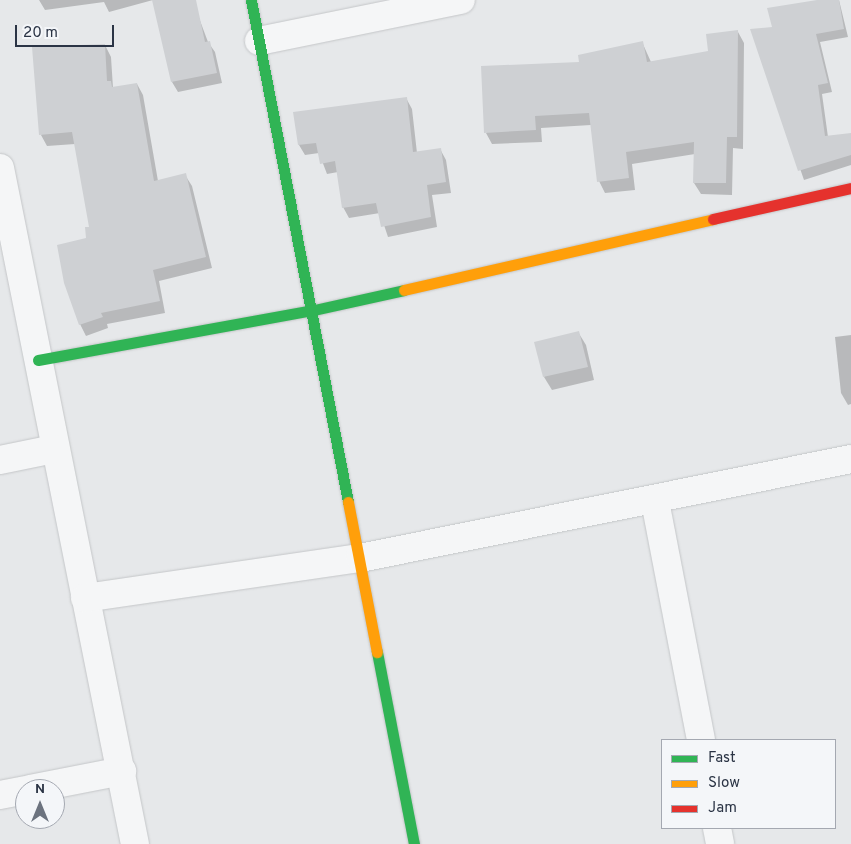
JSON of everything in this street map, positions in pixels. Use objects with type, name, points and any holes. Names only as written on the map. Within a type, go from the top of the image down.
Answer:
[{"type":"street","points":[[251,0],[314,310],[414,844]]},
{"type":"street","points":[[259,40],[461,0]]},
{"type":"street","points":[[0,168],[54,449],[122,771],[135,844]]},
{"type":"street","points":[[38,360],[314,310],[851,188]]},
{"type":"street","points":[[0,460],[54,449]]},
{"type":"street","points":[[85,598],[360,558],[655,501],[851,460]]},
{"type":"street","points":[[655,501],[701,739]]},
{"type":"street","points":[[65,782],[122,771]]},
{"type":"street","points":[[0,795],[15,792]]},
{"type":"street","points":[[717,829],[720,844]]},
{"type":"building","points":[[152,0],[196,0],[205,42],[210,41],[217,73],[171,82]]},
{"type":"building","points":[[817,0],[839,0],[844,29],[816,34],[828,83],[818,85],[825,136],[851,133],[851,155],[798,171],[750,29],[772,27],[767,8]]},
{"type":"building","points":[[738,30],[737,137],[727,137],[726,183],[693,183],[694,142],[626,152],[629,178],[597,182],[589,113],[535,116],[536,130],[484,133],[481,66],[579,62],[578,55],[643,41],[647,62],[708,51],[706,34]]},
{"type":"building","points":[[105,44],[107,81],[111,81],[112,87],[137,83],[154,181],[186,173],[206,257],[153,270],[160,301],[101,313],[103,317],[79,325],[64,283],[57,245],[86,238],[85,227],[89,227],[72,132],[39,135],[32,47]]},
{"type":"building","points":[[407,97],[413,152],[441,148],[446,182],[427,185],[431,217],[381,227],[376,203],[342,208],[335,161],[320,164],[316,143],[298,145],[293,112]]},
{"type":"building","points":[[579,331],[588,367],[543,377],[534,342]]},
{"type":"traffic: fast","points":[[251,0],[348,502]]},
{"type":"traffic: fast","points":[[38,360],[314,310],[404,290]]},
{"type":"traffic: fast","points":[[377,652],[414,844]]},
{"type":"traffic: slow","points":[[404,290],[713,219]]},
{"type":"traffic: slow","points":[[348,502],[377,652]]},
{"type":"traffic: jam","points":[[713,219],[851,188]]}]
